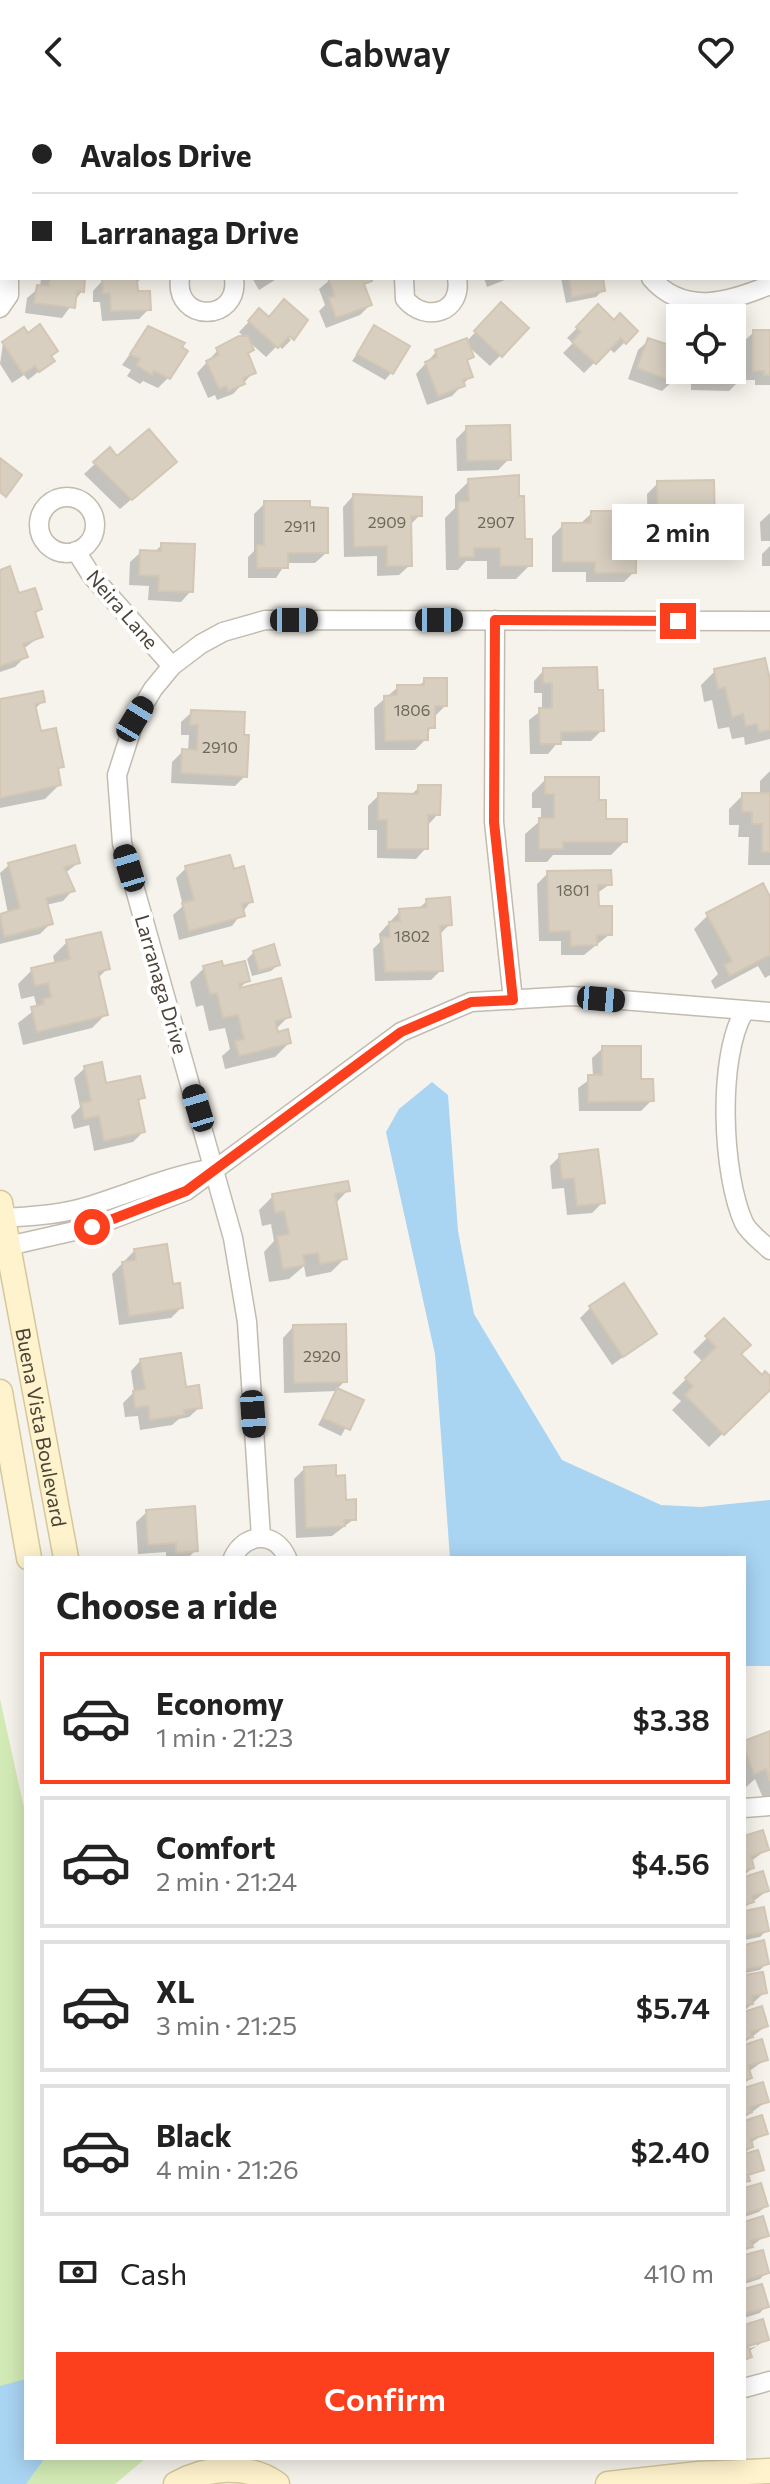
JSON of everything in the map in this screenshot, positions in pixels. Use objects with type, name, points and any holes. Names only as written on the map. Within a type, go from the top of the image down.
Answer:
[{"type":"main road","name":"Buena Vista Boulevard","points":[[1,1211],[66,1556]]},
{"type":"main road","name":"Buena Vista Boulevard","points":[[0,1392],[29,1556]]},
{"type":"main road","points":[[177,2483],[183,2460]]},
{"type":"main road","points":[[177,2483],[243,2465],[277,2484]]},
{"type":"main road","points":[[608,2484],[698,2474],[770,2471]]},
{"type":"street","points":[[0,308],[9,295],[9,280]]},
{"type":"street","points":[[180,280],[182,299],[188,307],[206,314],[216,312],[230,302],[234,280]]},
{"type":"street","points":[[404,280],[405,299],[420,312],[429,314],[447,309],[453,302],[457,280]]},
{"type":"street","points":[[653,280],[675,298],[694,304],[745,296],[770,285]]},
{"type":"street","name":"Neira Lane","points":[[76,551],[91,575],[172,666]]},
{"type":"street","name":"Larranaga Drive","points":[[261,1537],[247,1322],[233,1238],[216,1167],[122,843],[117,775],[135,719],[172,666],[223,632],[265,620],[770,621]]},
{"type":"street","points":[[495,620],[494,822],[513,1000]]},
{"type":"street","points":[[8,1246],[70,1233],[186,1191],[401,1032],[471,1002],[572,996],[770,1012]]},
{"type":"street","points":[[744,1012],[725,1066],[730,1180],[745,1226],[770,1250]]},
{"type":"street","points":[[1,1211],[53,1215],[89,1206],[175,1175],[216,1167]]},
{"type":"street","points":[[234,1556],[244,1542],[261,1537],[278,1543],[286,1556]]},
{"type":"street","points":[[746,1808],[770,1806]]},
{"type":"street","points":[[746,2387],[770,2381]]},
{"type":"green space","points":[[0,1699],[24,1808],[24,2460],[144,2460],[115,2484],[0,2484]]},
{"type":"water","points":[[432,1082],[448,1095],[458,1231],[474,1314],[562,1460],[661,1505],[700,1507],[770,1500],[770,1666],[746,1666],[746,1556],[450,1556],[435,1354],[386,1132],[399,1109]]},
{"type":"water","points":[[24,2380],[24,2460],[44,2460],[26,2484],[0,2484],[0,2386]]},
{"type":"building","points":[[50,280],[85,280],[84,292],[77,291],[75,308],[34,303],[37,285],[49,286]]},
{"type":"building","points":[[102,280],[138,280],[138,291],[150,291],[151,310],[111,311],[110,293],[103,293]]},
{"type":"building","points":[[329,280],[372,280],[364,284],[372,305],[336,318],[329,298],[335,296]]},
{"type":"building","points":[[569,280],[603,280],[605,291],[572,297]]},
{"type":"building","points":[[284,299],[308,320],[294,340],[289,336],[278,348],[248,321],[259,308],[269,317]]},
{"type":"building","points":[[501,302],[529,328],[502,357],[474,331]]},
{"type":"building","points":[[598,304],[614,320],[620,313],[638,331],[626,344],[621,338],[596,364],[572,342],[581,332],[576,327]]},
{"type":"building","points":[[40,324],[58,351],[51,356],[55,361],[39,372],[35,366],[23,374],[2,342],[24,327],[28,333]]},
{"type":"building","points":[[374,325],[410,346],[393,374],[357,354]]},
{"type":"building","points":[[148,326],[185,343],[182,347],[188,351],[170,379],[154,371],[152,375],[136,365],[140,359],[130,354]]},
{"type":"building","points":[[753,330],[770,330],[770,375],[764,375],[764,371],[753,371]]},
{"type":"building","points":[[239,336],[248,336],[254,350],[248,353],[256,373],[243,378],[245,384],[228,391],[226,386],[219,389],[206,361],[219,355],[216,348]]},
{"type":"building","points":[[467,338],[474,357],[467,360],[473,377],[463,380],[465,386],[438,396],[425,362],[437,357],[435,350]]},
{"type":"building","points":[[648,338],[666,344],[666,379],[637,368]]},
{"type":"building","points":[[510,425],[511,460],[467,461],[466,426]]},
{"type":"building","points":[[149,429],[177,462],[132,500],[93,462],[110,447],[117,456]]},
{"type":"building","points":[[0,458],[22,475],[6,497],[0,492]]},
{"type":"building","points":[[519,475],[519,496],[524,496],[525,539],[532,539],[532,566],[500,566],[500,548],[474,548],[474,557],[459,557],[458,502],[469,501],[468,479]]},
{"type":"building","points":[[714,480],[715,525],[658,529],[657,481]]},
{"type":"building","points":[[353,494],[422,497],[422,516],[411,516],[412,566],[387,566],[387,546],[354,547]]},
{"type":"building","points":[[264,501],[310,501],[310,507],[328,508],[328,553],[288,553],[288,568],[257,568],[257,545],[264,545]]},
{"type":"building","points":[[591,511],[617,511],[617,550],[636,550],[636,573],[595,573],[595,562],[562,562],[562,523],[591,523]]},
{"type":"building","points":[[161,543],[195,544],[193,592],[158,591],[159,576],[139,575],[140,550],[161,551]]},
{"type":"building","points":[[10,566],[19,593],[35,588],[42,609],[35,612],[43,637],[23,644],[28,657],[0,666],[0,570]]},
{"type":"building","points":[[765,658],[770,680],[770,730],[759,732],[757,724],[746,726],[743,714],[732,717],[725,687],[718,689],[714,669]]},
{"type":"building","points":[[597,667],[598,690],[603,690],[604,731],[561,732],[561,744],[540,744],[539,708],[552,708],[552,683],[543,683],[543,668]]},
{"type":"building","points":[[424,678],[447,678],[447,706],[435,706],[435,728],[428,728],[428,740],[385,741],[384,696],[397,695],[397,685],[424,685]]},
{"type":"building","points":[[43,691],[45,702],[35,704],[41,731],[56,728],[64,767],[58,768],[61,785],[0,798],[0,699]]},
{"type":"building","points":[[191,710],[245,712],[244,735],[249,735],[247,777],[181,773],[182,749],[197,750],[198,725],[190,725]]},
{"type":"building","points":[[545,777],[599,777],[599,800],[606,800],[606,819],[627,819],[627,842],[563,842],[563,849],[539,849],[539,818],[554,818],[554,794],[545,794]]},
{"type":"building","points":[[418,785],[441,785],[440,815],[428,815],[428,849],[387,849],[387,820],[378,820],[378,793],[418,794]]},
{"type":"building","points":[[742,793],[770,793],[770,852],[762,852],[762,824],[752,824],[752,812],[742,812]]},
{"type":"building","points":[[75,845],[80,863],[64,867],[75,891],[46,898],[53,924],[4,937],[0,914],[20,908],[8,863]]},
{"type":"building","points":[[230,855],[234,869],[244,866],[253,902],[242,904],[245,916],[189,931],[182,903],[194,900],[185,866]]},
{"type":"building","points":[[611,870],[612,885],[598,885],[599,906],[612,906],[612,935],[597,935],[597,945],[571,946],[570,931],[549,932],[547,871]]},
{"type":"building","points":[[763,883],[770,897],[770,955],[730,976],[724,965],[732,961],[706,913]]},
{"type":"building","points":[[450,897],[452,925],[440,926],[443,971],[385,972],[382,937],[390,937],[389,922],[400,921],[399,909],[427,907],[426,899]]},
{"type":"building","points":[[101,932],[110,969],[98,972],[108,1015],[37,1032],[31,1007],[44,1004],[43,999],[51,997],[48,983],[35,986],[31,968],[70,959],[66,940]]},
{"type":"building","points":[[274,944],[280,965],[259,971],[253,951]]},
{"type":"building","points":[[222,961],[223,966],[245,961],[250,981],[239,984],[240,988],[281,978],[291,1017],[275,1021],[278,1032],[288,1029],[291,1043],[239,1056],[235,1041],[244,1039],[238,1015],[223,1018],[217,993],[210,994],[203,966]]},
{"type":"building","points":[[602,1046],[641,1046],[641,1079],[653,1079],[654,1101],[588,1102],[588,1075],[602,1075]]},
{"type":"building","points":[[102,1062],[106,1083],[140,1076],[145,1098],[138,1099],[145,1132],[104,1141],[99,1116],[84,1119],[81,1103],[91,1101],[84,1066]]},
{"type":"building","points":[[598,1149],[605,1203],[577,1206],[574,1178],[562,1179],[559,1154]]},
{"type":"building","points":[[348,1181],[350,1191],[335,1194],[347,1259],[320,1264],[318,1253],[303,1255],[305,1265],[283,1269],[277,1236],[289,1234],[284,1211],[275,1213],[272,1194]]},
{"type":"building","points":[[167,1244],[173,1284],[180,1283],[183,1308],[129,1316],[122,1262],[136,1260],[134,1249]]},
{"type":"building","points":[[624,1283],[657,1334],[623,1357],[589,1306]]},
{"type":"building","points":[[724,1318],[751,1345],[741,1354],[762,1375],[765,1371],[770,1376],[770,1390],[724,1435],[685,1395],[693,1386],[685,1378],[716,1347],[705,1336]]},
{"type":"building","points":[[346,1324],[347,1382],[294,1383],[293,1325]]},
{"type":"building","points":[[181,1353],[186,1387],[199,1385],[202,1408],[184,1410],[185,1415],[150,1420],[148,1406],[135,1408],[133,1391],[145,1389],[140,1359]]},
{"type":"building","points":[[337,1388],[364,1400],[350,1430],[323,1418]]},
{"type":"building","points":[[336,1465],[336,1476],[345,1475],[346,1500],[356,1499],[356,1520],[344,1520],[345,1526],[306,1528],[304,1467]]},
{"type":"building","points":[[195,1506],[198,1551],[176,1553],[176,1543],[148,1545],[146,1510]]},
{"type":"building","points":[[770,1731],[770,1781],[766,1769],[754,1774],[746,1752],[746,1740]]},
{"type":"building","points":[[763,1830],[769,1850],[751,1856],[754,1868],[746,1870],[746,1835]]},
{"type":"building","points":[[763,1871],[769,1891],[752,1896],[754,1902],[746,1904],[746,1876]]},
{"type":"building","points":[[764,1907],[769,1931],[746,1936],[746,1911]]},
{"type":"building","points":[[764,1940],[769,1964],[746,1970],[746,1944]]},
{"type":"building","points":[[763,1972],[767,1993],[752,1996],[753,2004],[746,2006],[746,1975]]},
{"type":"building","points":[[762,2006],[768,2026],[751,2032],[753,2037],[746,2039],[746,2011]]},
{"type":"building","points":[[762,2039],[768,2060],[748,2066],[752,2078],[746,2080],[746,2044]]},
{"type":"building","points":[[763,2082],[769,2102],[751,2107],[752,2112],[746,2114],[746,2087]]},
{"type":"building","points":[[762,2115],[768,2134],[751,2139],[753,2147],[746,2149],[746,2120]]},
{"type":"building","points":[[758,2150],[764,2170],[748,2175],[750,2181],[746,2182],[746,2153]]},
{"type":"building","points":[[761,2183],[768,2206],[746,2213],[746,2187]]},
{"type":"building","points":[[763,2216],[769,2236],[751,2241],[753,2247],[746,2249],[746,2221]]},
{"type":"building","points":[[763,2250],[769,2273],[746,2280],[746,2254]]},
{"type":"building","points":[[762,2284],[769,2307],[746,2313],[746,2288]]},
{"type":"building","points":[[763,2319],[769,2340],[748,2346],[752,2357],[746,2359],[746,2324]]},
{"type":"route","points":[[92,1227],[186,1191],[401,1032],[471,1002],[513,1000],[494,822],[495,620],[678,621]]}]
